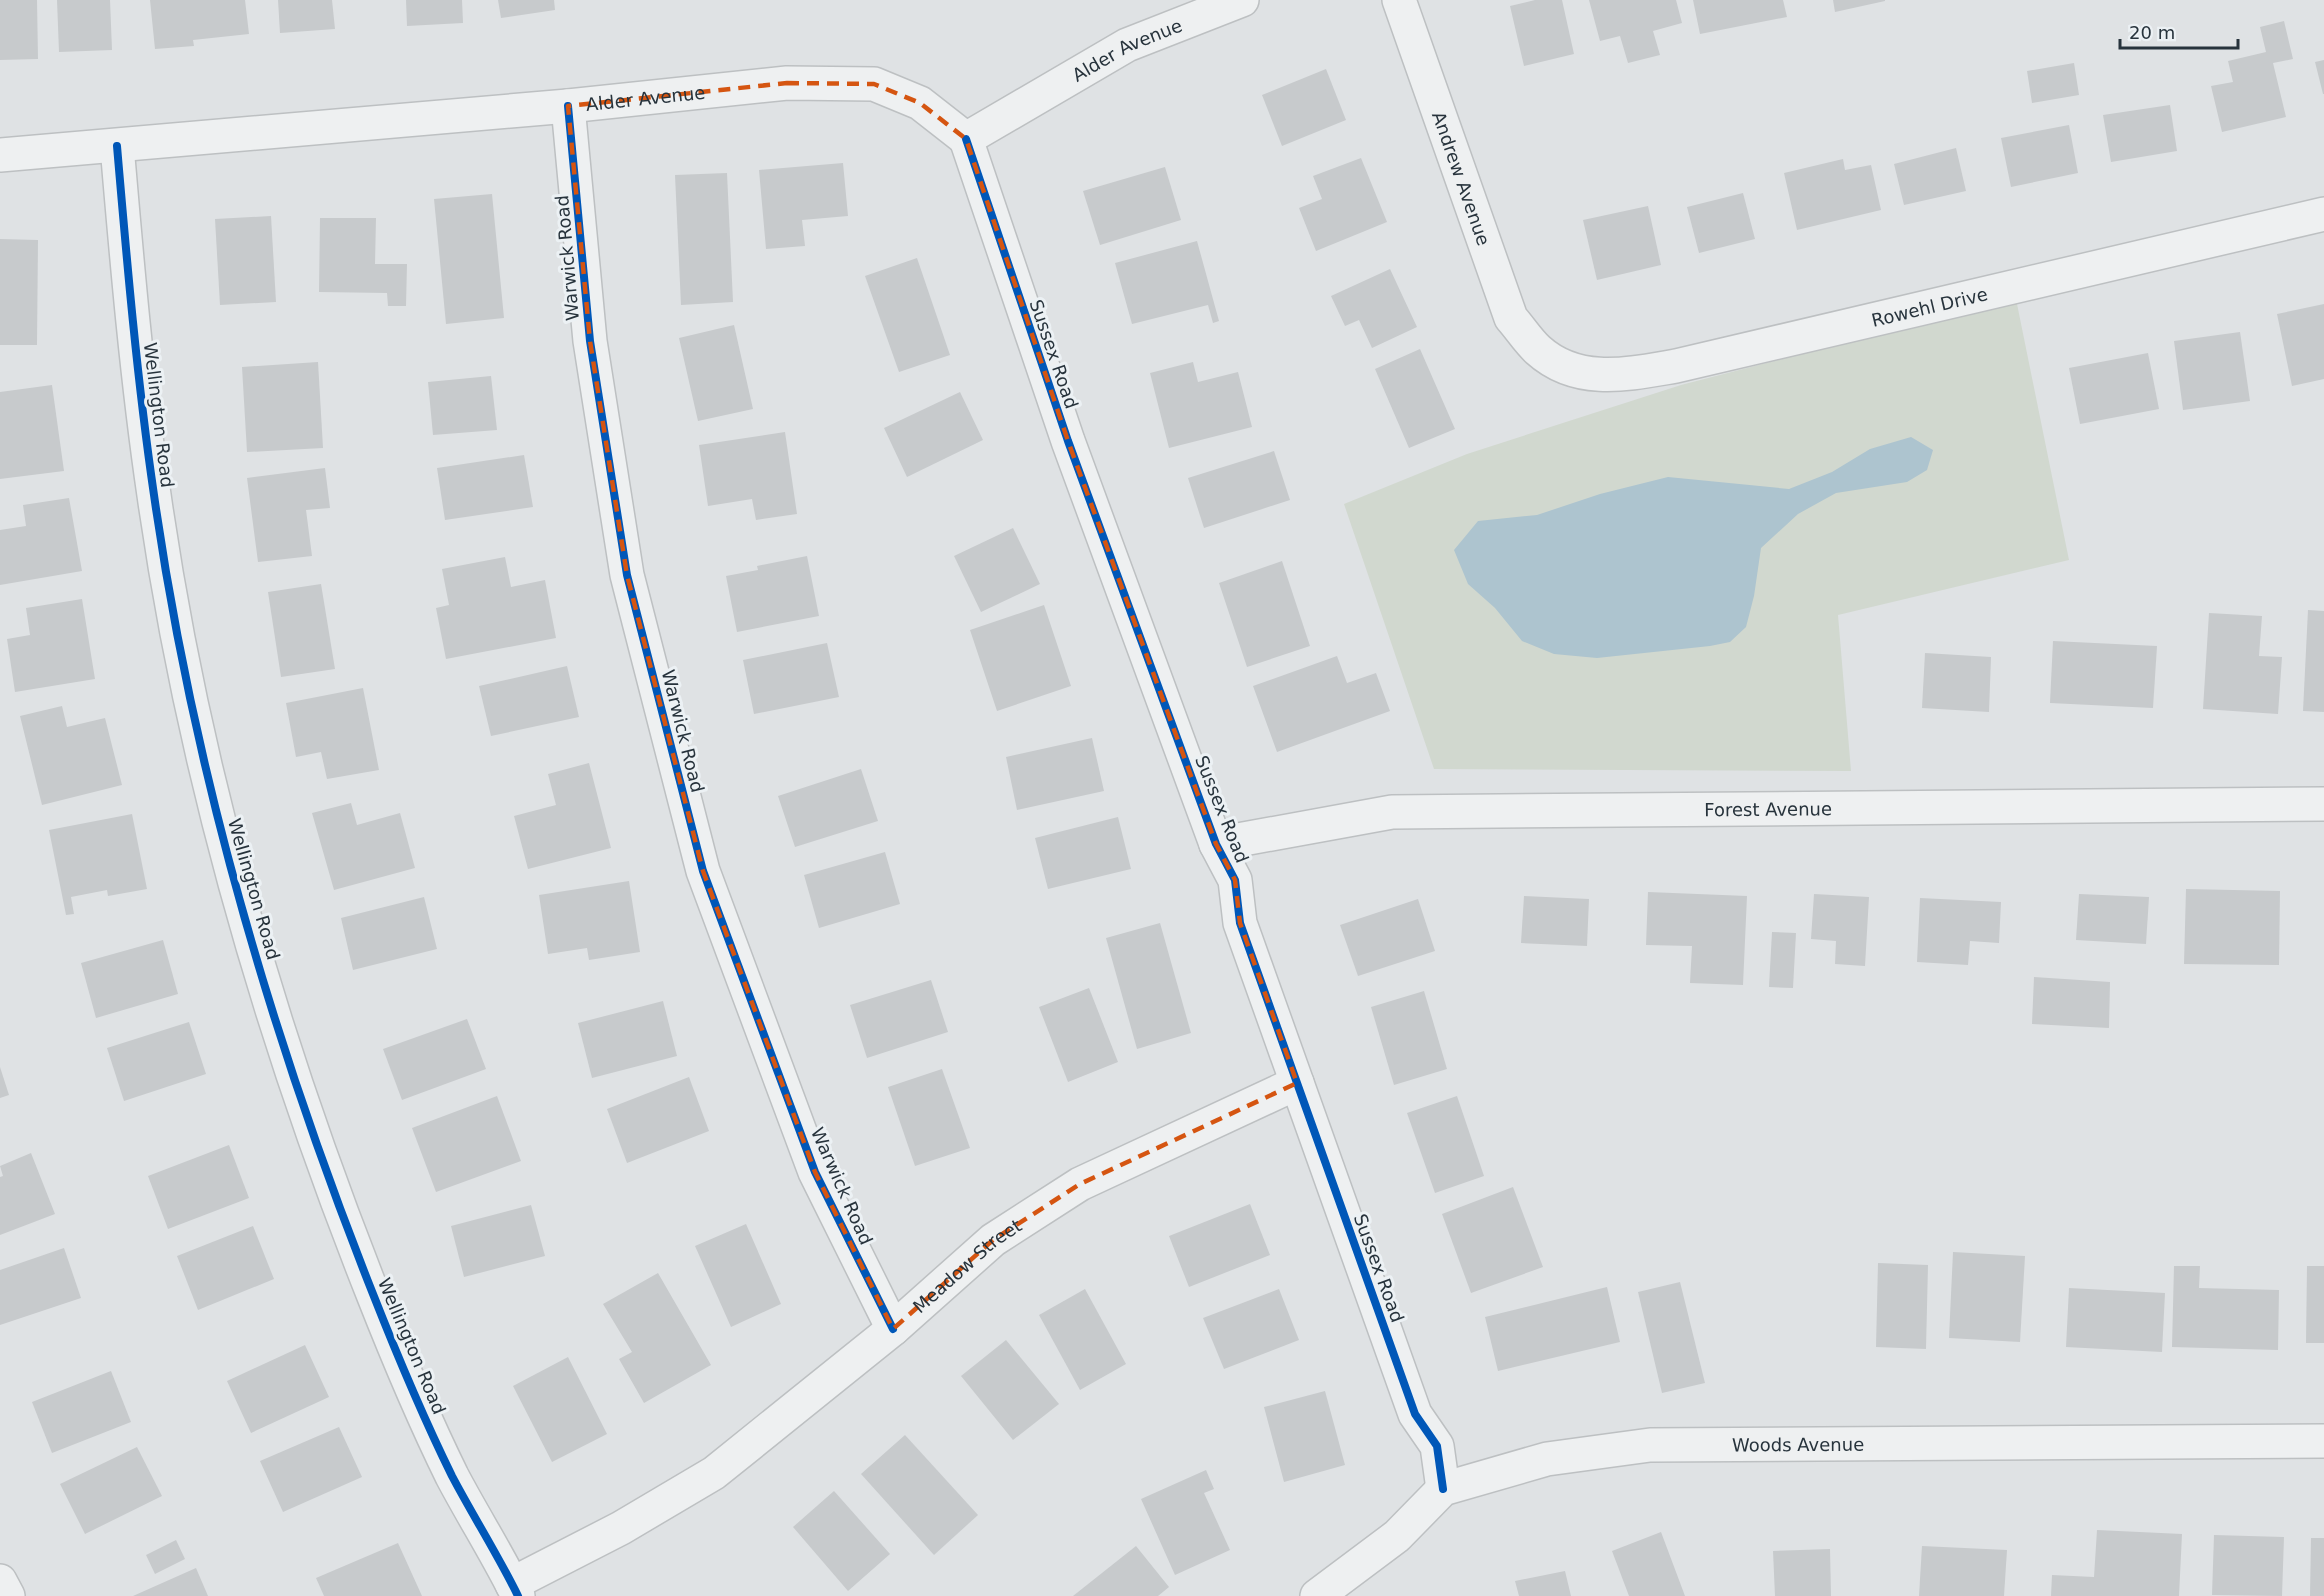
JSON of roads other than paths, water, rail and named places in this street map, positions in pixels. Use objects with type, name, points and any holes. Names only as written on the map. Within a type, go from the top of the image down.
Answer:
[{"type":"street","name":"Alder Avenue","points":[[0,155],[568,106],[787,83],[874,84],[920,104],[966,139],[1127,45],[1242,0]]},
{"type":"street","name":"Andrew Avenue","points":[[1399,0],[1512,318],[1539,350]]},
{"type":"street","name":"Warwick Road","points":[[568,106],[590,341],[627,575],[700,859],[815,1172],[893,1329]]},
{"type":"street","name":"Sussex Road","points":[[966,139],[1068,441],[1216,844],[1235,880],[1240,923],[1415,1414],[1437,1446],[1443,1489]]},
{"type":"street","name":"Wellington Road","points":[[117,146],[130,307],[154,498],[193,710],[229,865],[292,1072],[373,1296],[452,1474],[515,1590]]},
{"type":"street","name":"Rowehl Drive","points":[[1539,350],[1575,370],[1592,375],[1624,375],[1676,366],[2324,214]]},
{"type":"street","name":"Forest Avenue","points":[[1216,844],[1392,812],[2324,804]]},
{"type":"street","name":"Meadow Street","points":[[515,1590],[714,1473],[893,1329],[993,1240],[1080,1184],[1297,1083]]},
{"type":"street","name":"Woods Avenue","points":[[1317,1596],[1397,1536],[1443,1489],[1547,1459],[1650,1445],[2324,1441]]},
{"type":"street","points":[[0,1581],[8,1596]]},
{"type":"water","points":[[1911,437],[1933,450],[1927,470],[1907,482],[1836,493],[1798,514],[1761,548],[1754,596],[1746,627],[1730,642],[1597,658],[1554,654],[1522,641],[1495,608],[1468,584],[1454,550],[1478,521],[1537,515],[1600,494],[1668,477],[1789,489],[1832,472],[1870,449]]}]
